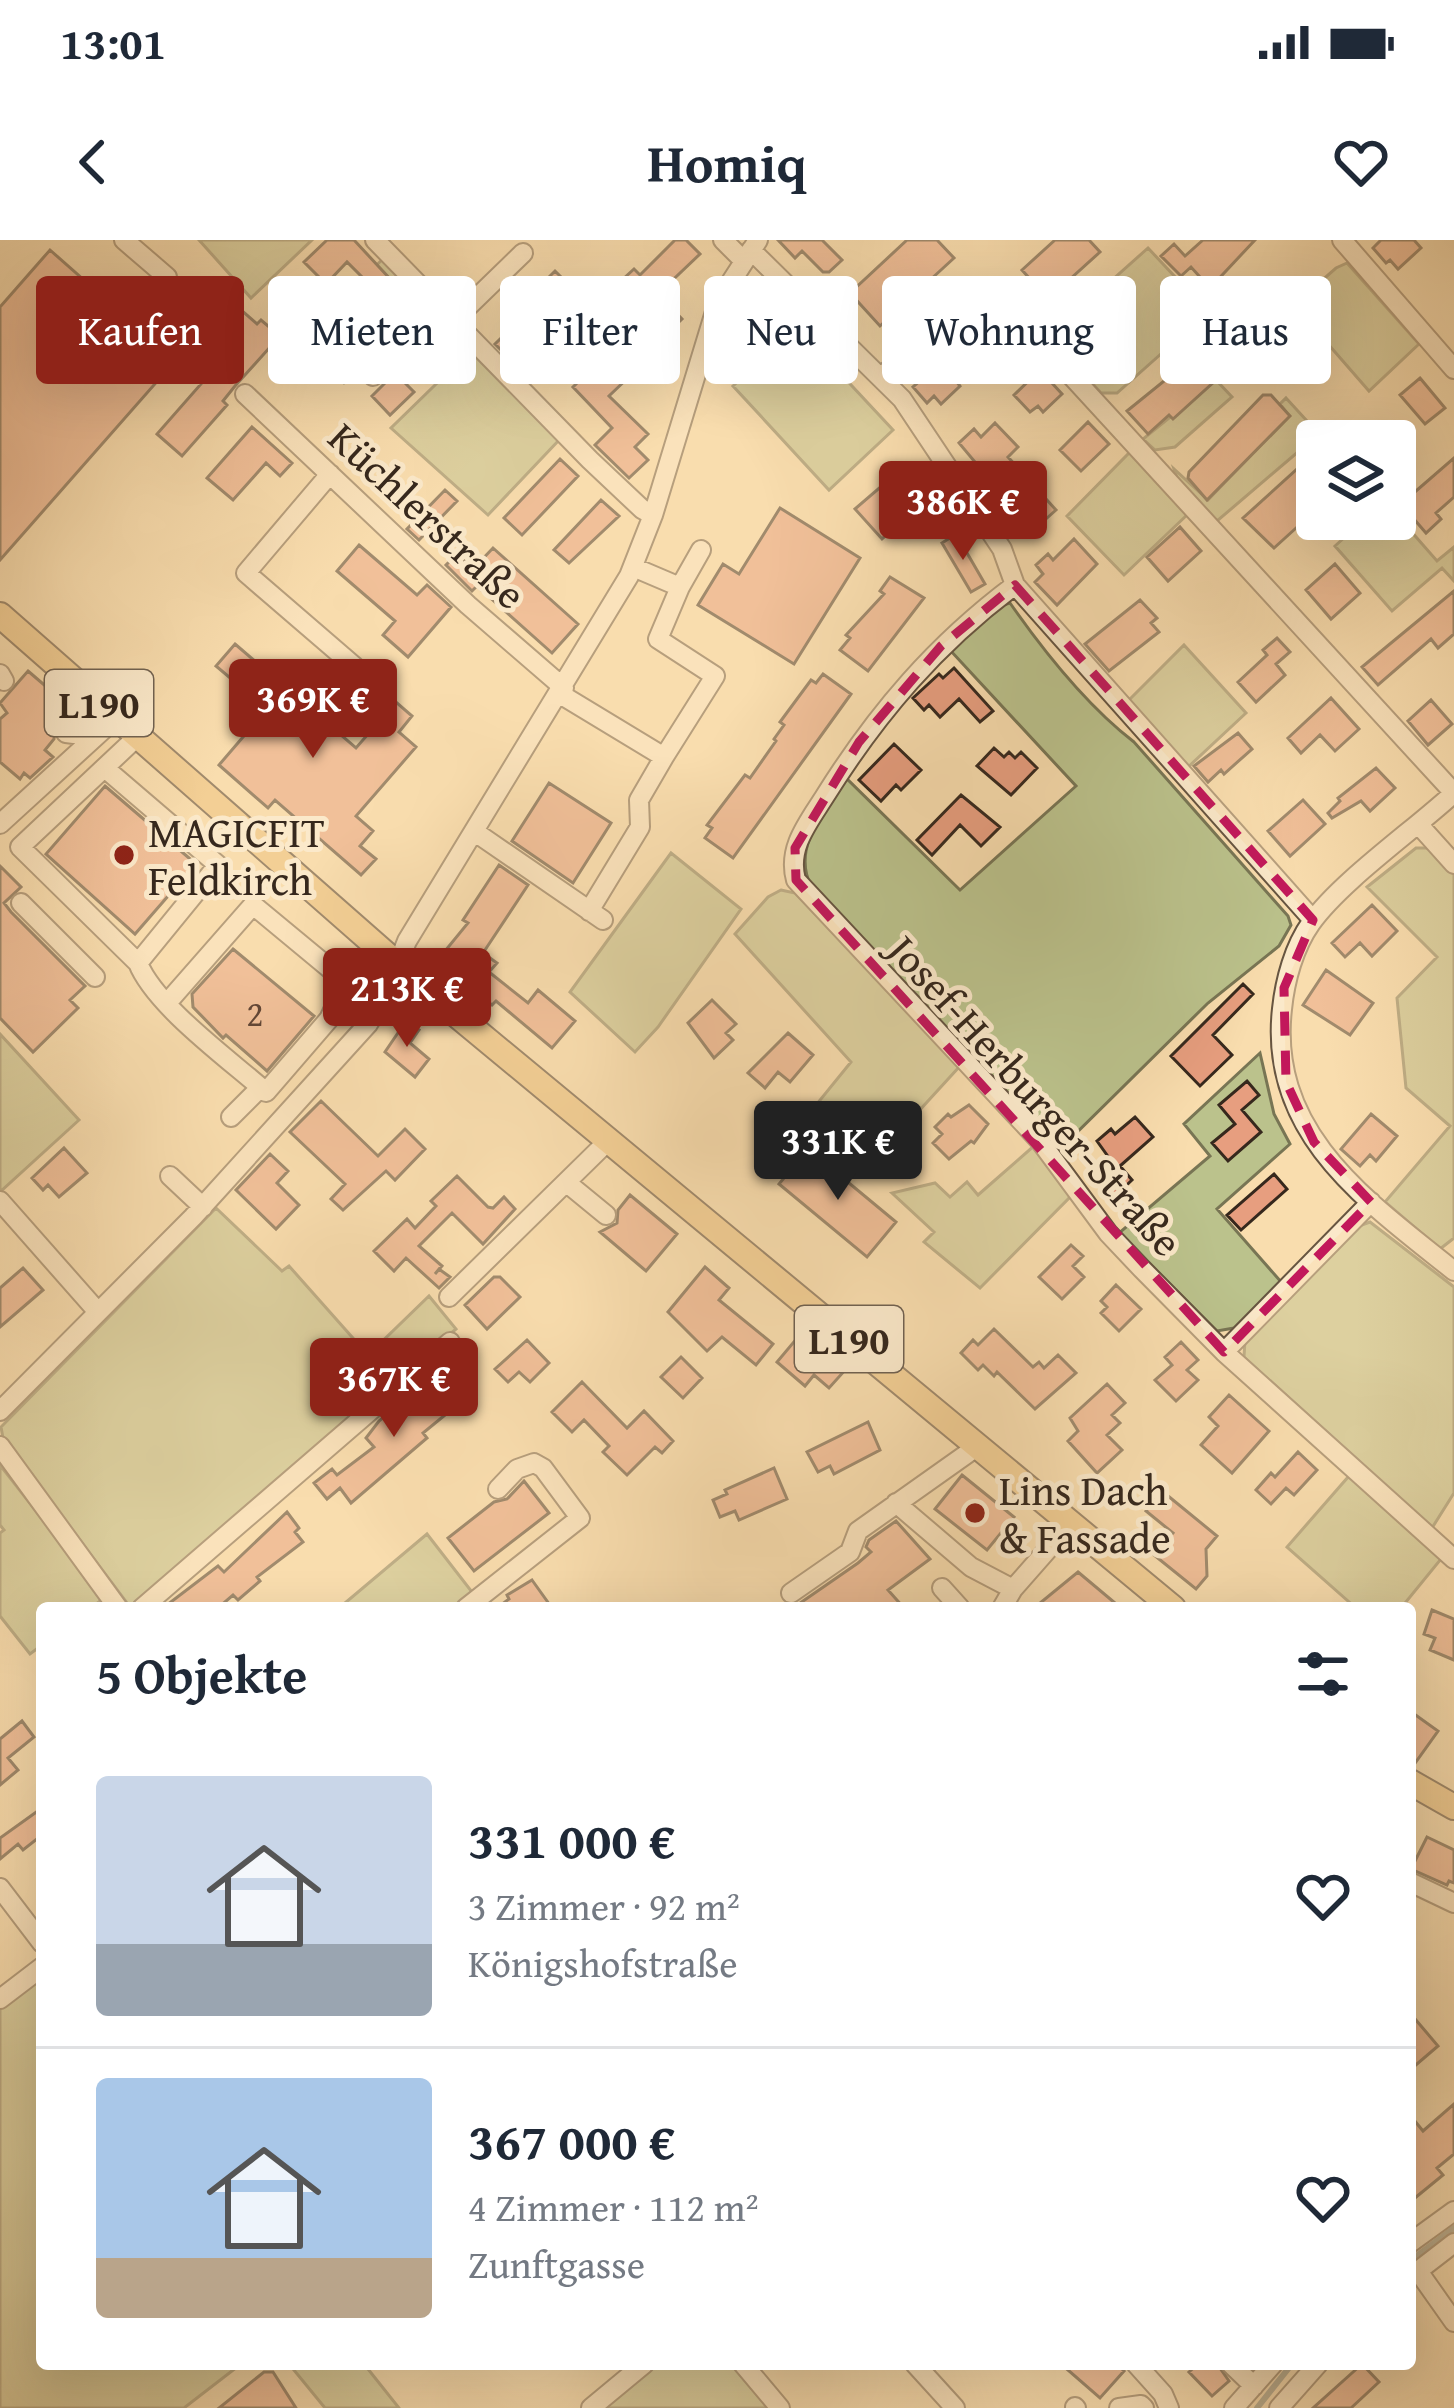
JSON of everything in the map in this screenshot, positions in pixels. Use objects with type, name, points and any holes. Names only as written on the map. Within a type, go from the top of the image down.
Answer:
[{"type":"main road","name":"L190","points":[[0,616],[399,965],[1166,1602]]},
{"type":"main road","points":[[1416,1788],[1453,1805]]},
{"type":"street","points":[[124,240],[164,276]]},
{"type":"street","points":[[375,240],[410,276]]},
{"type":"street","points":[[723,240],[750,250],[881,377],[926,430],[959,481],[1010,563],[1015,585],[1313,920]]},
{"type":"street","points":[[1342,240],[1454,369]]},
{"type":"street","points":[[0,1411],[349,1052],[378,1009],[406,941],[562,691],[633,567],[709,326],[750,250]]},
{"type":"street","points":[[476,291],[523,253]]},
{"type":"street","points":[[881,377],[971,299],[991,294],[1001,299],[1454,793],[1313,920],[1284,988],[1280,1041],[1286,1082],[1301,1123],[1314,1142],[1371,1202],[1454,1271]]},
{"type":"street","points":[[476,344],[618,487],[653,514]]},
{"type":"street","name":"Küchlerstraße","points":[[245,394],[562,691],[664,757]]},
{"type":"street","points":[[330,474],[246,573],[354,666]]},
{"type":"street","points":[[475,832],[596,916],[640,826],[639,800],[715,676],[658,639],[701,550]]},
{"type":"street","points":[[633,567],[680,586]]},
{"type":"street","name":"Josef-Herburger-Straße","points":[[1015,585],[940,646],[859,742],[799,839],[793,870],[802,889],[832,922],[1040,1141],[1108,1233],[1224,1352],[1454,1559]]},
{"type":"street","points":[[66,733],[74,734],[110,712]]},
{"type":"street","points":[[0,824],[110,712]]},
{"type":"street","points":[[137,737],[20,847],[138,963],[147,985],[289,1113]]},
{"type":"street","points":[[107,770],[218,865],[138,963]]},
{"type":"street","points":[[1419,825],[1454,864]]},
{"type":"street","points":[[22,903],[95,977]]},
{"type":"street","points":[[167,1003],[254,905],[346,982],[329,1019],[264,1090],[231,1117]]},
{"type":"street","points":[[329,1019],[349,1052]]},
{"type":"street","points":[[449,1297],[609,1140]]},
{"type":"street","points":[[170,1176],[202,1207]]},
{"type":"street","points":[[567,1183],[606,1215]]},
{"type":"street","points":[[0,1201],[98,1312]]},
{"type":"street","points":[[1224,1352],[1371,1202]]},
{"type":"street","points":[[149,1602],[450,1342]]},
{"type":"street","points":[[0,1446],[114,1602]]},
{"type":"street","points":[[791,1593],[850,1552],[858,1531],[978,1446]]},
{"type":"street","points":[[474,1602],[580,1519],[543,1468],[534,1463],[517,1469],[498,1490]]},
{"type":"street","points":[[896,1504],[971,1568],[1013,1589]]},
{"type":"street","points":[[1005,1602],[1071,1523]]},
{"type":"street","points":[[942,1588],[954,1602]]},
{"type":"street","points":[[1416,1885],[1454,1903]]},
{"type":"street","points":[[0,1888],[36,1935]]},
{"type":"street","points":[[0,1999],[36,1972]]},
{"type":"street","points":[[1416,2239],[1454,2211]]},
{"type":"street","points":[[1416,2272],[1454,2243]]},
{"type":"street","points":[[1416,2276],[1454,2322]]},
{"type":"street","points":[[591,2408],[637,2370]]},
{"type":"street","points":[[748,2370],[780,2408]]},
{"type":"street","points":[[920,2370],[955,2408]]},
{"type":"street","points":[[1141,2370],[1169,2408]]},
{"type":"street","points":[[1237,2370],[1254,2386]]},
{"type":"street","points":[[1234,2408],[1268,2370]]},
{"type":"street","points":[[1279,2408],[1313,2370]]},
{"type":"street","points":[[1119,2408],[1144,2408]]},
{"type":"highlighted area","points":[[1015,585],[1313,920],[1284,988],[1286,1082],[1314,1142],[1371,1202],[1224,1352],[796,880],[795,848],[859,742],[941,646]]},
{"type":"green space","points":[[199,240],[312,240],[274,276],[268,276],[251,298],[244,290],[244,276],[231,276]]},
{"type":"green space","points":[[1148,248],[1174,276],[1160,276],[1160,355],[1136,376],[1136,276],[1117,276]]},
{"type":"green space","points":[[384,258],[402,276],[365,276]]},
{"type":"green space","points":[[1347,263],[1419,344],[1369,391],[1331,347],[1331,276],[1327,276]]},
{"type":"green space","points":[[476,353],[500,378],[500,384],[506,384],[560,439],[488,515],[391,428],[436,384],[476,384]]},
{"type":"green space","points":[[850,384],[893,430],[829,490],[733,386]]},
{"type":"green space","points":[[1093,384],[1127,384],[1117,393],[1101,393]]},
{"type":"green space","points":[[1211,384],[1220,384],[1232,397],[1175,447],[1155,450],[1143,439]]},
{"type":"green space","points":[[1286,398],[1306,420],[1296,420],[1296,454],[1217,521],[1174,469],[1208,500],[1289,416],[1280,404]]},
{"type":"green space","points":[[1131,451],[1188,514],[1124,575],[1067,516]]},
{"type":"green space","points":[[1416,537],[1437,561],[1454,547],[1454,581],[1442,568],[1392,611],[1335,546],[1342,540]]},
{"type":"green space","points":[[1010,603],[1067,677],[1134,742],[1291,925],[1279,946],[1208,1003],[1059,1150],[811,886],[806,871],[813,829],[846,778],[960,890],[1076,786],[949,649],[1000,606]]},
{"type":"green space","points":[[1184,645],[1246,713],[1186,769],[1126,703]]},
{"type":"green space","points":[[1416,848],[1432,848],[1454,872],[1454,1238],[1440,1249],[1385,1202],[1450,1126],[1406,1088],[1397,998],[1437,957],[1367,887]]},
{"type":"green space","points":[[671,853],[741,909],[635,1052],[570,992]]},
{"type":"green space","points":[[781,890],[795,893],[960,1066],[874,1160],[816,1105],[851,1062],[735,934],[768,897]]},
{"type":"green space","points":[[0,1034],[79,1120],[0,1192]]},
{"type":"green space","points":[[1260,1053],[1274,1114],[1290,1144],[1217,1209],[1282,1283],[1234,1328],[1217,1331],[1119,1233],[1210,1156],[1184,1124]]},
{"type":"green space","points":[[1035,1145],[1072,1195],[980,1288],[924,1242],[934,1232],[892,1193],[935,1183],[950,1197],[967,1182],[978,1195]]},
{"type":"green space","points":[[216,1208],[282,1271],[289,1266],[368,1355],[429,1296],[456,1329],[136,1602],[126,1602],[3,1438],[1,1427]]},
{"type":"green space","points":[[1370,1222],[1454,1287],[1454,1493],[1432,1528],[1244,1357],[1245,1340],[1359,1226]]},
{"type":"green space","points":[[0,1465],[104,1598],[99,1602],[36,1602],[36,1650],[30,1654],[0,1616],[0,1533],[4,1530],[0,1525]]},
{"type":"green space","points":[[1349,1476],[1441,1559],[1406,1602],[1349,1602],[1287,1547]]},
{"type":"green space","points":[[427,1534],[472,1592],[460,1602],[346,1602]]},
{"type":"green space","points":[[36,1982],[36,2370],[233,2370],[184,2408],[0,2408],[0,2009]]},
{"type":"green space","points":[[294,2370],[369,2370],[399,2408],[325,2408]]},
{"type":"green space","points":[[647,2370],[736,2370],[768,2408],[601,2408]]},
{"type":"building","points":[[327,240],[354,240],[387,276],[361,276],[347,262],[334,276],[318,276],[304,262]]},
{"type":"building","points":[[675,240],[686,240],[700,254],[677,276],[626,276],[634,269],[640,275]]},
{"type":"building","points":[[778,240],[822,240],[842,260],[823,272],[802,251],[795,258]]},
{"type":"building","points":[[907,240],[937,240],[954,258],[934,276],[882,276],[880,326],[858,302],[858,286]]},
{"type":"building","points":[[1055,240],[1089,240],[1100,252],[1073,276],[1027,276],[1022,270]]},
{"type":"building","points":[[1203,240],[1255,240],[1221,276],[1199,276],[1191,267],[1181,276],[1161,256],[1174,244],[1185,256]]},
{"type":"building","points":[[1381,240],[1414,240],[1421,248],[1398,269],[1373,248]]},
{"type":"building","points":[[50,250],[79,276],[36,276],[36,384],[155,384],[0,560],[0,307]]},
{"type":"building","points":[[244,313],[257,324],[261,320],[268,326],[268,349],[244,376]]},
{"type":"building","points":[[1420,378],[1445,408],[1425,424],[1400,395]]},
{"type":"building","points":[[201,384],[237,384],[223,401],[227,405],[182,456],[157,434]]},
{"type":"building","points":[[384,384],[406,384],[414,392],[390,415],[372,396]]},
{"type":"building","points":[[622,384],[609,396],[648,434],[635,447],[648,460],[629,478],[595,445],[612,428],[573,387]]},
{"type":"building","points":[[1025,384],[1053,384],[1062,394],[1043,412],[1038,406],[1030,412],[1014,395]]},
{"type":"building","points":[[1160,384],[1212,384],[1173,419],[1169,415],[1148,434],[1127,411]]},
{"type":"building","points":[[960,386],[941,404],[934,396],[927,403],[913,387]]},
{"type":"building","points":[[1263,395],[1271,395],[1290,416],[1207,500],[1188,478],[1189,472]]},
{"type":"building","points":[[1088,422],[1109,444],[1081,471],[1060,450]]},
{"type":"building","points":[[995,423],[1018,447],[1008,457],[1056,510],[1029,534],[998,503],[1012,490],[985,463],[980,468],[959,443],[974,429],[981,437]]},
{"type":"building","points":[[252,427],[292,463],[280,476],[266,463],[233,500],[207,478]]},
{"type":"building","points":[[1454,458],[1454,497],[1436,513],[1441,519],[1426,533],[1416,521],[1416,491]]},
{"type":"building","points":[[560,459],[578,476],[522,535],[504,518]]},
{"type":"building","points":[[906,465],[932,495],[882,539],[855,509]]},
{"type":"building","points":[[1296,470],[1296,528],[1274,548],[1243,518]]},
{"type":"building","points":[[445,490],[457,501],[419,540],[407,529]]},
{"type":"building","points":[[601,500],[619,516],[569,563],[554,550]]},
{"type":"building","points":[[780,508],[860,558],[794,664],[698,605],[723,564],[739,574]]},
{"type":"building","points":[[1180,527],[1201,551],[1168,581],[1147,557]]},
{"type":"building","points":[[956,534],[985,584],[971,592],[942,543]]},
{"type":"building","points":[[1074,539],[1097,564],[1057,605],[1035,582],[1043,574],[1036,565],[1048,554],[1053,560]]},
{"type":"building","points":[[359,545],[417,595],[427,585],[451,607],[408,657],[383,635],[395,621],[337,571]]},
{"type":"building","points":[[493,548],[578,624],[552,653],[477,586],[472,591],[446,565],[457,554],[473,569]]},
{"type":"building","points":[[1335,564],[1360,593],[1331,619],[1306,590]]},
{"type":"building","points":[[890,577],[924,598],[868,671],[840,650],[850,638],[846,635],[884,594],[880,591]]},
{"type":"building","points":[[1454,591],[1454,634],[1438,648],[1431,639],[1378,685],[1362,667]]},
{"type":"building","points":[[1140,600],[1157,618],[1151,623],[1159,632],[1109,671],[1085,644]]},
{"type":"building","points":[[1277,638],[1290,652],[1276,664],[1285,675],[1256,702],[1238,682],[1267,655],[1263,650]]},
{"type":"building","points":[[235,644],[356,748],[396,702],[412,716],[399,732],[416,747],[356,816],[373,831],[360,846],[376,859],[361,875],[275,800],[268,808],[219,765],[267,709],[216,666]]},
{"type":"building","points":[[954,668],[993,711],[980,722],[959,699],[940,717],[913,698],[939,674],[943,678]]},
{"type":"building","points":[[28,671],[77,713],[55,726],[54,739],[45,750],[53,757],[30,778],[24,773],[20,779],[0,762],[0,719],[7,713],[0,703]]},
{"type":"building","points":[[823,674],[851,694],[733,858],[705,838],[712,828],[707,825],[745,775],[750,778],[776,741],[784,725],[780,722],[811,680],[816,683]]},
{"type":"building","points":[[1331,698],[1359,729],[1335,751],[1320,735],[1301,753],[1288,738]]},
{"type":"building","points":[[1431,700],[1452,724],[1428,745],[1408,721]]},
{"type":"building","points":[[1238,733],[1252,749],[1208,782],[1194,766]]},
{"type":"building","points":[[894,744],[921,770],[881,801],[859,780]]},
{"type":"building","points":[[994,748],[1004,757],[1009,752],[1015,758],[1021,752],[1037,768],[1011,795],[977,766]]},
{"type":"building","points":[[1376,768],[1395,788],[1370,811],[1361,801],[1332,818],[1328,813],[1338,798]]},
{"type":"building","points":[[549,783],[611,823],[573,883],[512,841]]},
{"type":"building","points":[[105,786],[196,864],[135,934],[46,854]]},
{"type":"building","points":[[961,795],[1000,827],[981,846],[960,825],[932,855],[917,840]]},
{"type":"building","points":[[1303,800],[1325,824],[1290,856],[1268,831]]},
{"type":"building","points":[[499,865],[528,885],[483,953],[497,963],[489,972],[528,1003],[538,990],[575,1021],[552,1048],[496,1001],[492,1005],[436,962],[468,923],[463,920]]},
{"type":"building","points":[[0,866],[21,887],[4,903],[85,986],[70,1000],[78,1008],[33,1052],[0,1018]]},
{"type":"building","points":[[1372,905],[1397,931],[1372,956],[1360,943],[1345,957],[1332,943]]},
{"type":"building","points":[[233,949],[314,1016],[267,1071],[226,1035],[223,1038],[193,1007],[192,994]]},
{"type":"building","points":[[1326,970],[1373,1003],[1350,1035],[1303,1005]]},
{"type":"building","points":[[1243,984],[1253,994],[1213,1035],[1232,1055],[1200,1086],[1171,1056]]},
{"type":"building","points":[[712,1000],[736,1024],[726,1033],[733,1040],[714,1058],[688,1023]]},
{"type":"building","points":[[406,1021],[419,1030],[410,1043],[429,1059],[415,1077],[385,1052]]},
{"type":"building","points":[[788,1033],[813,1055],[790,1082],[778,1072],[765,1088],[748,1073]]},
{"type":"building","points":[[1247,1081],[1259,1095],[1242,1110],[1261,1132],[1228,1161],[1212,1143],[1235,1124],[1219,1105]]},
{"type":"building","points":[[321,1101],[378,1156],[405,1129],[425,1149],[395,1180],[386,1171],[343,1210],[331,1199],[345,1184],[290,1132]]},
{"type":"building","points":[[969,1105],[988,1124],[974,1143],[949,1159],[933,1143],[942,1134],[935,1127],[948,1114],[951,1117]]},
{"type":"building","points":[[1371,1114],[1397,1136],[1376,1161],[1370,1155],[1360,1166],[1341,1149]]},
{"type":"building","points":[[1135,1117],[1153,1137],[1120,1166],[1132,1180],[1113,1198],[1100,1184],[1117,1169],[1097,1141],[1111,1129],[1115,1134]]},
{"type":"building","points":[[64,1148],[87,1173],[59,1197],[32,1178]]},
{"type":"building","points":[[808,1149],[896,1222],[867,1257],[779,1184]]},
{"type":"building","points":[[270,1154],[288,1171],[277,1183],[299,1205],[276,1229],[236,1190]]},
{"type":"building","points":[[1274,1174],[1287,1189],[1241,1230],[1227,1215]]},
{"type":"building","points":[[457,1176],[488,1207],[504,1197],[515,1209],[483,1244],[452,1213],[419,1246],[442,1266],[439,1269],[450,1277],[439,1288],[406,1258],[394,1271],[374,1251],[407,1219],[415,1228],[436,1206],[431,1201]]},
{"type":"building","points":[[630,1195],[677,1234],[646,1271],[600,1232],[617,1223],[618,1210]]},
{"type":"building","points":[[1071,1245],[1083,1256],[1073,1266],[1084,1277],[1062,1299],[1039,1277]]},
{"type":"building","points":[[705,1267],[729,1288],[719,1300],[773,1344],[756,1365],[722,1337],[707,1351],[668,1312]]},
{"type":"building","points":[[23,1268],[43,1290],[0,1327],[0,1288]]},
{"type":"building","points":[[494,1277],[500,1277],[520,1297],[487,1329],[465,1305]]},
{"type":"building","points":[[1116,1285],[1141,1309],[1119,1331],[1101,1313],[1107,1307],[1101,1301]]},
{"type":"building","points":[[994,1329],[1033,1367],[1039,1362],[1044,1368],[1058,1355],[1076,1373],[1035,1409],[997,1372],[994,1376],[983,1365],[978,1370],[961,1353]]},
{"type":"building","points":[[803,1331],[847,1368],[829,1388],[814,1375],[805,1386],[777,1362]]},
{"type":"building","points":[[527,1340],[549,1363],[530,1382],[519,1372],[508,1382],[495,1369]]},
{"type":"building","points":[[1181,1342],[1198,1360],[1187,1370],[1198,1380],[1176,1401],[1155,1380],[1172,1365],[1165,1357]]},
{"type":"building","points":[[681,1357],[702,1378],[683,1398],[661,1377]]},
{"type":"building","points":[[442,1367],[467,1397],[351,1503],[340,1488],[327,1499],[314,1483],[332,1469],[337,1475],[374,1447],[366,1438],[379,1421],[392,1410],[401,1420],[437,1389],[428,1378]]},
{"type":"building","points":[[582,1382],[627,1428],[644,1411],[673,1441],[662,1453],[655,1447],[627,1475],[603,1452],[609,1446],[584,1420],[572,1432],[552,1412]]},
{"type":"building","points":[[1107,1384],[1125,1403],[1112,1415],[1120,1423],[1107,1435],[1122,1450],[1097,1473],[1068,1441],[1078,1431],[1070,1418]]},
{"type":"building","points":[[1229,1395],[1269,1431],[1232,1473],[1201,1445],[1218,1426],[1209,1417]]},
{"type":"building","points":[[868,1422],[880,1450],[834,1474],[830,1466],[818,1472],[807,1452]]},
{"type":"building","points":[[1298,1452],[1317,1470],[1294,1495],[1286,1488],[1271,1504],[1256,1490]]},
{"type":"building","points":[[774,1468],[787,1499],[739,1520],[735,1511],[720,1517],[713,1500]]},
{"type":"building","name":"Lins Dach & Fassade","points":[[962,1475],[1014,1517],[987,1550],[935,1509]]},
{"type":"building","points":[[524,1481],[549,1513],[474,1571],[448,1538],[494,1502],[507,1499]]},
{"type":"building","points":[[1162,1491],[1217,1536],[1206,1549],[1207,1576],[1196,1589],[1154,1555],[1173,1533],[1146,1511]]},
{"type":"building","points":[[287,1512],[303,1542],[257,1577],[260,1581],[238,1600],[233,1595],[225,1602],[171,1602],[218,1566],[224,1572]]},
{"type":"building","points":[[896,1521],[930,1559],[888,1590],[899,1602],[802,1602],[871,1552],[866,1547]]},
{"type":"building","points":[[1078,1572],[1114,1602],[1041,1602]]},
{"type":"building","points":[[532,1580],[548,1602],[505,1602],[507,1595]]},
{"type":"building","points":[[1432,1610],[1454,1619],[1454,1660],[1430,1650],[1435,1638],[1424,1634]]},
{"type":"building","points":[[1416,1715],[1438,1731],[1416,1762]]},
{"type":"building","points":[[22,1721],[34,1737],[8,1758],[18,1770],[0,1785],[0,1739]]},
{"type":"building","points":[[36,1812],[36,1840],[23,1850],[18,1844],[0,1859],[0,1838]]},
{"type":"building","points":[[1427,1837],[1454,1850],[1454,1883],[1447,1885],[1416,1871],[1416,1859]]},
{"type":"building","points":[[1416,2020],[1438,2046],[1416,2065]]},
{"type":"building","points":[[1454,2104],[1454,2154],[1437,2168],[1443,2175],[1416,2197],[1416,2122],[1423,2131]]},
{"type":"building","points":[[1068,2370],[1123,2370],[1100,2398]]},
{"type":"building","points":[[1221,2370],[1229,2381],[1212,2396],[1189,2372]]},
{"type":"building","points":[[1355,2370],[1368,2370],[1379,2382],[1351,2408],[1313,2408]]},
{"type":"building","points":[[264,2372],[273,2372],[296,2408],[219,2408]]},
{"type":"waterway","points":[[1416,2256],[1454,2228]]},
{"type":"waterway","points":[[1257,2408],[1287,2370]]},
{"type":"place","name":"MAGICFIT Feldkirch","points":[[124,855]]},
{"type":"place","name":"Lins Dach & Fassade","points":[[975,1513]]}]
